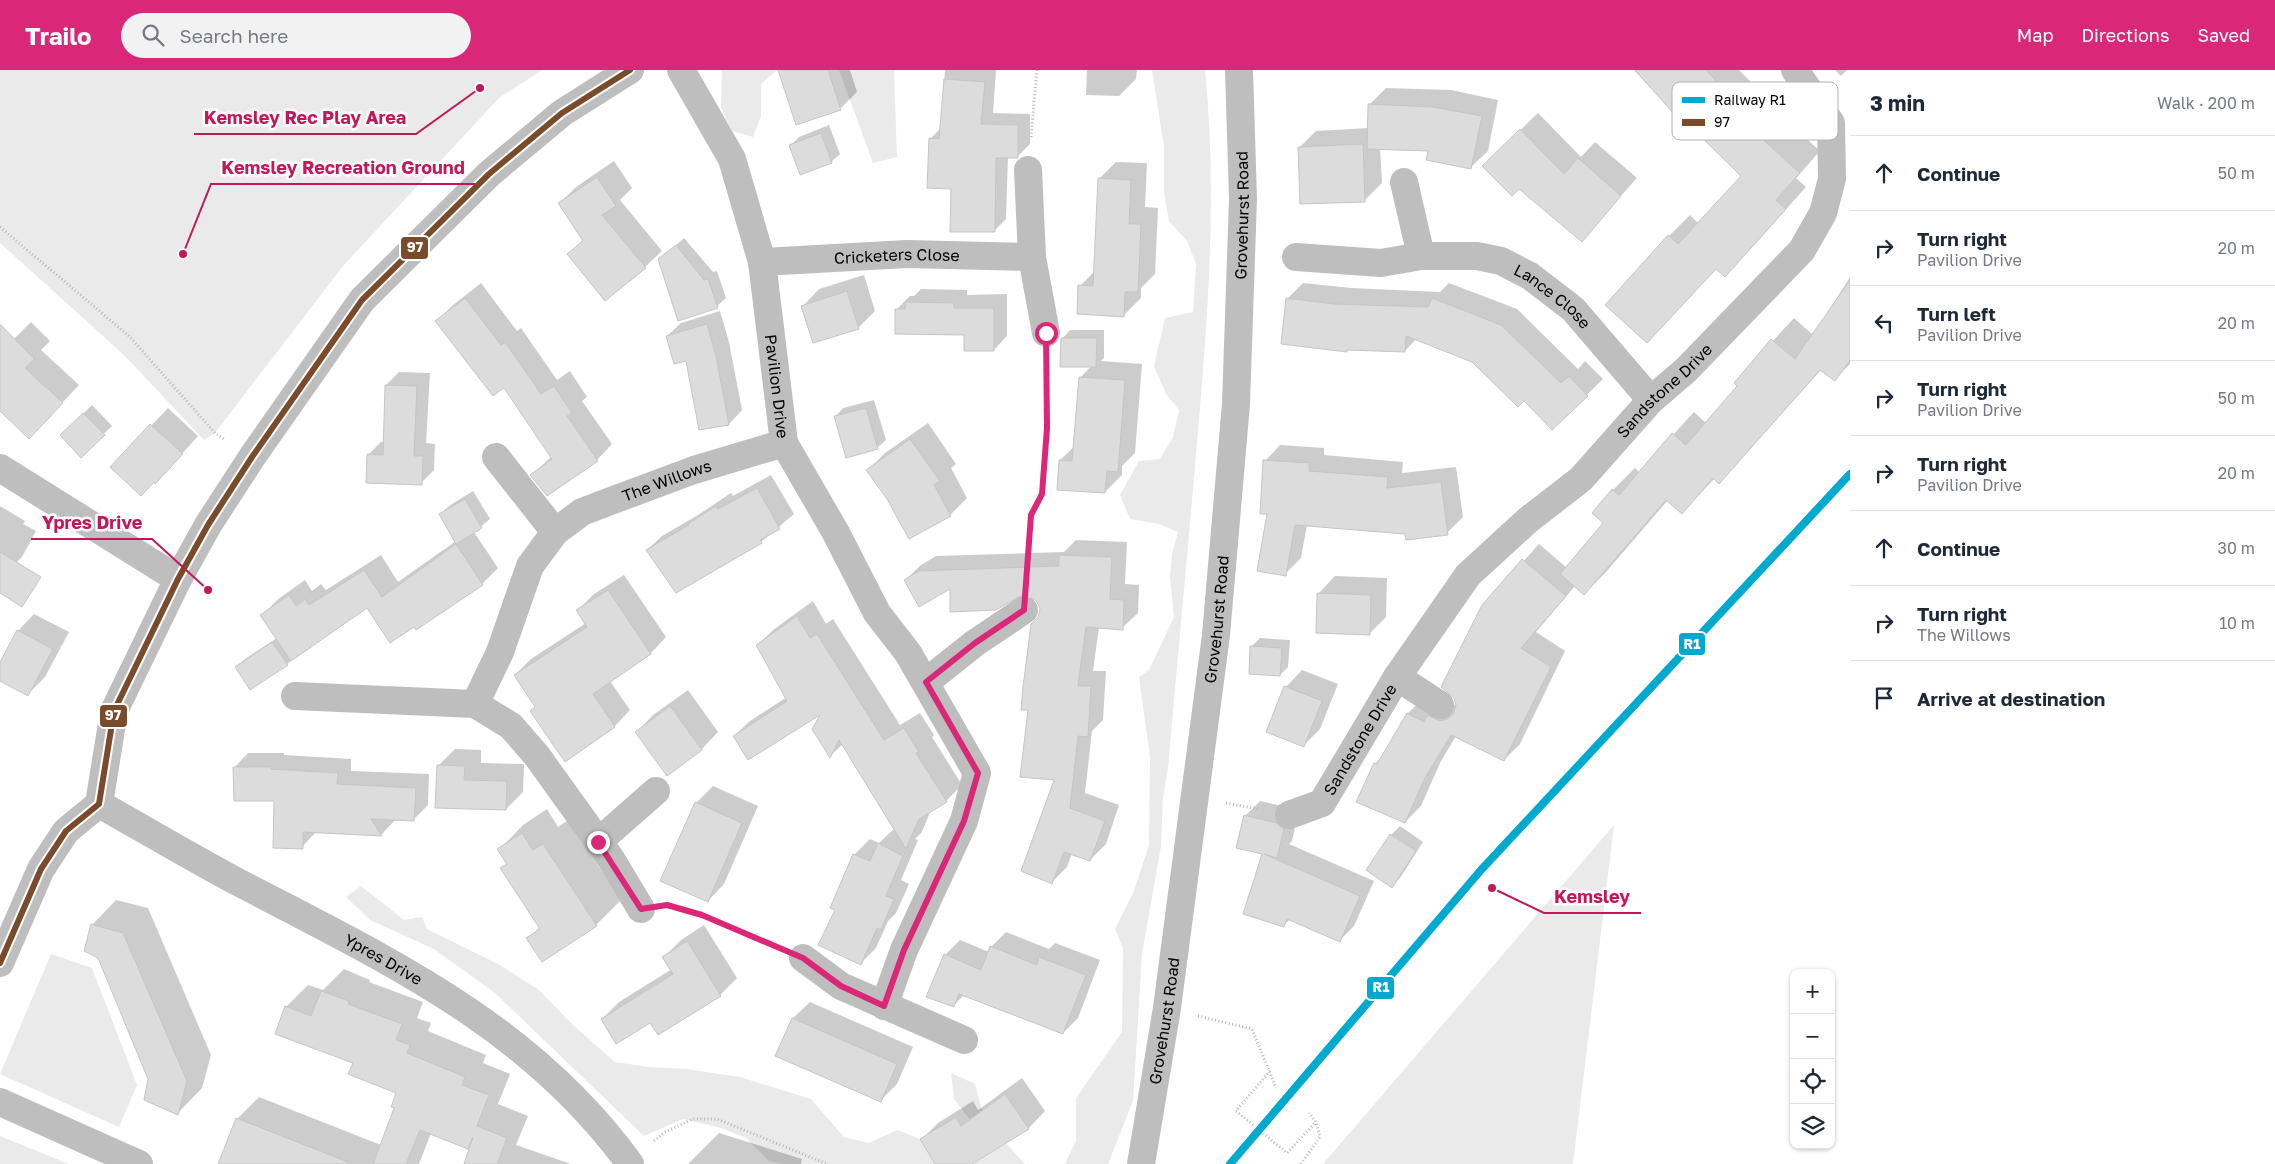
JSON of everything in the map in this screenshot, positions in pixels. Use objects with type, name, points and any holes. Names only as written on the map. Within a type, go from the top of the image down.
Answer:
[{"type":"street","points":[[0,963],[40,869],[66,831],[99,804],[114,711],[178,580],[208,526],[252,457],[362,300],[489,174],[562,113],[630,70]]},
{"type":"street","name":"Pavilion Drive","points":[[682,70],[732,159],[762,262],[784,443],[836,533],[877,613],[908,653],[978,773],[964,821],[904,950],[884,1006]]},
{"type":"street","name":"Grovehurst Road","points":[[1142,1160],[1167,1008],[1216,635],[1236,404],[1243,199],[1239,70]]},
{"type":"street","name":"Sandstone Drive","points":[[1795,70],[1806,82]]},
{"type":"street","name":"Sandstone Drive","points":[[1838,134],[1840,120]]},
{"type":"street","name":"Sandstone Drive","points":[[1289,815],[1322,803],[1397,677],[1468,575],[1528,520],[1581,479],[1651,400],[1686,370],[1802,250],[1823,213],[1832,178],[1837,140]]},
{"type":"street","points":[[1028,170],[1032,257],[1046,333]]},
{"type":"street","points":[[1404,182],[1421,256]]},
{"type":"street","name":"Cricketers Close","points":[[762,262],[907,254],[1032,257]]},
{"type":"street","name":"Lance Close","points":[[1296,257],[1381,262],[1421,256],[1477,256],[1501,261],[1530,276],[1573,309],[1651,400]]},
{"type":"street","name":"The Willows","points":[[475,704],[500,652],[530,566],[555,532],[582,512],[694,470],[784,443]]},
{"type":"street","points":[[496,457],[555,532]]},
{"type":"street","points":[[0,468],[178,580]]},
{"type":"street","points":[[926,682],[975,643],[1024,610]]},
{"type":"street","name":"Sandstone Drive","points":[[1397,677],[1440,705]]},
{"type":"street","points":[[295,696],[475,704],[511,726],[537,756],[598,842],[641,909]]},
{"type":"street","points":[[598,842],[656,791]]},
{"type":"street","name":"Ypres Drive","points":[[99,804],[232,879],[430,985],[519,1046],[576,1098],[629,1163]]},
{"type":"street","points":[[803,958],[841,986],[964,1040]]},
{"type":"street","points":[[0,1102],[139,1164]]},
{"type":"path","points":[[1028,170],[1037,70]]},
{"type":"path","points":[[0,227],[129,336],[216,432],[252,457]]},
{"type":"path","points":[[1024,610],[1031,515],[1042,494],[1047,428],[1046,333]]},
{"type":"path","points":[[1194,797],[1289,815]]},
{"type":"path","points":[[641,909],[667,905],[702,915],[803,958]]},
{"type":"path","points":[[1167,1008],[1252,1029],[1276,1088]]},
{"type":"path","points":[[1270,1071],[1236,1111],[1287,1152],[1316,1122]]},
{"type":"path","points":[[1301,1164],[1320,1137],[1316,1122],[1309,1113]]},
{"type":"path","points":[[629,1163],[665,1132],[693,1119],[717,1120],[827,1164]]},
{"type":"shaded area","points":[[0,70],[542,70],[499,98],[343,266],[215,433],[204,440],[125,356],[0,243]]},
{"type":"shaded area","points":[[722,70],[777,70],[761,84],[761,116],[753,137],[732,131],[721,108]]},
{"type":"shaded area","points":[[839,70],[894,70],[897,157],[873,163]]},
{"type":"shaded area","points":[[1152,70],[1205,70],[1211,166],[1211,215],[1210,263],[1200,407],[1168,768],[1163,798],[1161,846],[1142,954],[1133,1101],[1108,1164],[1065,1164],[1076,1141],[1076,1098],[1122,1032],[1123,948],[1115,929],[1134,891],[1149,845],[1150,757],[1139,677],[1149,670],[1174,617],[1170,578],[1172,554],[1178,532],[1159,524],[1130,519],[1120,495],[1139,461],[1160,459],[1173,437],[1179,410],[1166,394],[1154,366],[1165,318],[1193,312],[1196,264],[1187,241],[1169,221],[1164,193],[1164,147]]},
{"type":"shaded area","points":[[1614,825],[1573,1164],[1323,1164]]},
{"type":"shaded area","points":[[361,886],[404,920],[422,917],[427,929],[500,965],[539,990],[573,1025],[615,1062],[649,1067],[686,1069],[740,1077],[811,1099],[844,1137],[869,1143],[897,1130],[920,1139],[935,1164],[783,1164],[769,1161],[746,1138],[721,1128],[683,1119],[644,1136],[495,993],[434,949],[370,920],[346,897]]},
{"type":"shaded area","points":[[51,954],[92,968],[137,1085],[119,1127],[0,1074]]},
{"type":"shaded area","points":[[951,1073],[975,1084],[985,1120],[1025,1164],[972,1164],[982,1158],[981,1134],[954,1099]]},
{"type":"shaded area","points":[[0,1136],[69,1164],[0,1164]]},
{"type":"building","points":[[778,70],[828,70],[841,110],[796,125]]},
{"type":"building","points":[[1635,70],[1706,70],[1717,82],[1672,82],[1672,112]]},
{"type":"building","points":[[944,79],[985,82],[981,124],[1018,125],[1018,158],[996,158],[995,232],[950,232],[951,189],[927,188],[929,138],[939,139]]},
{"type":"building","points":[[1368,104],[1433,107],[1482,116],[1471,169],[1426,160],[1428,151],[1367,149]]},
{"type":"building","points":[[1520,129],[1564,174],[1578,158],[1621,196],[1582,242],[1519,189],[1512,196],[1482,166]]},
{"type":"building","points":[[821,133],[832,163],[800,175],[789,145]]},
{"type":"building","points":[[1704,140],[1763,140],[1800,173],[1776,200],[1786,209],[1725,277],[1716,269],[1647,343],[1605,305],[1668,235],[1678,244],[1741,176]]},
{"type":"building","points":[[1363,144],[1365,202],[1300,204],[1298,147]]},
{"type":"building","points":[[597,177],[616,206],[602,215],[646,268],[605,301],[567,254],[583,241],[558,203]]},
{"type":"building","points":[[1098,178],[1131,180],[1129,224],[1141,224],[1138,292],[1125,292],[1124,317],[1077,314],[1078,285],[1093,286]]},
{"type":"building","points":[[676,245],[704,280],[708,279],[718,308],[678,321],[658,259]]},
{"type":"building","points":[[1850,280],[1850,360],[1835,381],[1820,370],[1719,484],[1713,478],[1682,514],[1666,500],[1584,595],[1560,574],[1603,523],[1592,513],[1612,489],[1619,495],[1672,433],[1686,445],[1737,386],[1734,383],[1771,339],[1795,359]]},
{"type":"building","points":[[847,291],[859,329],[813,343],[801,306]]},
{"type":"building","points":[[465,298],[501,345],[505,342],[541,394],[554,386],[572,413],[567,416],[598,461],[547,496],[530,475],[552,459],[504,388],[493,396],[435,321]]},
{"type":"building","points":[[1286,298],[1335,304],[1428,307],[1432,298],[1501,325],[1561,383],[1569,376],[1588,396],[1552,430],[1524,401],[1518,407],[1472,362],[1406,336],[1405,352],[1347,350],[1347,352],[1281,344]]},
{"type":"building","points":[[906,302],[954,303],[954,308],[994,308],[994,351],[964,351],[964,335],[895,334],[895,309],[905,309]]},
{"type":"building","points":[[0,324],[34,359],[25,368],[63,403],[29,439],[0,411]]},
{"type":"building","points":[[707,324],[716,356],[729,425],[699,430],[686,361],[674,364],[666,336]]},
{"type":"building","points":[[1061,338],[1097,338],[1096,367],[1060,367]]},
{"type":"building","points":[[1079,377],[1125,380],[1118,472],[1107,471],[1105,493],[1057,490],[1059,460],[1072,461]]},
{"type":"building","points":[[385,385],[417,386],[414,456],[423,456],[422,485],[366,483],[367,454],[383,455]]},
{"type":"building","points":[[866,408],[878,449],[846,458],[834,416]]},
{"type":"building","points":[[83,413],[105,435],[81,458],[60,435]]},
{"type":"building","points":[[150,424],[183,454],[141,496],[110,467]]},
{"type":"building","points":[[910,439],[940,481],[934,485],[951,516],[909,539],[887,499],[866,470]]},
{"type":"building","points":[[1263,460],[1309,463],[1309,471],[1388,477],[1387,488],[1441,482],[1448,535],[1406,540],[1405,534],[1295,525],[1286,576],[1257,571],[1267,514],[1260,514]]},
{"type":"building","points":[[757,488],[780,529],[760,540],[762,543],[676,593],[646,550],[689,525],[716,506],[718,509]]},
{"type":"building","points":[[465,499],[482,528],[456,544],[439,514]]},
{"type":"building","points":[[456,544],[483,585],[416,630],[414,627],[390,643],[367,608],[291,661],[260,615],[289,595],[296,606],[305,599],[309,605],[364,570],[382,597]]},
{"type":"building","points":[[0,552],[41,577],[22,607],[0,593]]},
{"type":"building","points":[[1059,555],[1112,557],[1110,599],[1124,600],[1123,630],[1086,627],[1078,686],[1091,686],[1088,737],[1078,736],[1070,808],[1105,821],[1090,861],[1064,852],[1052,884],[1021,871],[1054,780],[1020,777],[1028,710],[1021,710],[1023,687],[1031,624],[1038,617],[1040,609],[1037,602],[1030,596],[1022,595],[996,610],[950,612],[950,589],[919,607],[904,580],[919,571],[1059,566]]},
{"type":"building","points":[[1522,559],[1566,596],[1521,648],[1551,667],[1504,761],[1451,735],[1425,778],[1405,823],[1356,802],[1374,763],[1377,764],[1407,713],[1424,722],[1427,715],[1440,721],[1447,719],[1453,714],[1456,706],[1454,698],[1441,687],[1482,605]]},
{"type":"building","points":[[608,590],[651,654],[593,694],[615,727],[565,762],[530,711],[535,707],[514,675],[587,627],[576,610]]},
{"type":"building","points":[[1317,593],[1371,595],[1370,635],[1316,633]]},
{"type":"building","points":[[797,616],[810,638],[817,634],[884,740],[904,728],[919,752],[916,753],[947,802],[919,819],[906,849],[839,740],[830,758],[812,729],[820,715],[748,760],[733,736],[787,701],[756,645]]},
{"type":"building","points":[[17,630],[53,649],[28,696],[0,681],[0,662]]},
{"type":"building","points":[[272,642],[288,665],[250,690],[235,667]]},
{"type":"building","points":[[1250,646],[1282,648],[1280,676],[1249,674]]},
{"type":"building","points":[[1284,686],[1322,701],[1304,747],[1266,732]]},
{"type":"building","points":[[670,706],[702,750],[667,776],[635,732]]},
{"type":"building","points":[[437,765],[465,766],[464,780],[507,781],[506,810],[435,808]]},
{"type":"building","points":[[233,767],[270,767],[271,769],[338,773],[337,784],[416,788],[414,821],[371,819],[382,836],[303,832],[303,849],[273,848],[274,801],[234,801]]},
{"type":"building","points":[[695,802],[742,823],[708,902],[660,881]]},
{"type":"building","points":[[1244,815],[1276,823],[1284,829],[1277,858],[1264,854],[1360,896],[1340,942],[1287,919],[1284,927],[1243,914],[1262,854],[1236,848]]},
{"type":"building","points":[[522,833],[533,850],[543,844],[597,926],[542,962],[526,938],[540,929],[500,868],[507,864],[497,849]]},
{"type":"building","points":[[1390,834],[1416,851],[1392,888],[1366,870]]},
{"type":"building","points":[[878,843],[903,856],[886,896],[894,899],[881,930],[877,928],[861,965],[818,945],[835,910],[830,908],[853,854],[870,861]]},
{"type":"building","points":[[91,924],[123,933],[187,1081],[178,1115],[144,1100],[148,1079],[98,958],[84,951]]},
{"type":"building","points":[[687,941],[721,996],[658,1035],[650,1023],[616,1044],[601,1019],[673,974],[662,957]]},
{"type":"building","points":[[990,946],[1037,965],[1039,957],[1086,975],[1063,1034],[959,994],[954,1007],[926,997],[944,954],[981,970]]},
{"type":"building","points":[[321,991],[349,1001],[348,1004],[402,1024],[396,1040],[410,1045],[407,1053],[465,1077],[462,1085],[489,1095],[477,1126],[507,1138],[497,1164],[464,1164],[473,1137],[468,1149],[420,1130],[406,1164],[373,1164],[394,1108],[391,1107],[396,1093],[348,1074],[353,1063],[275,1034],[285,1006],[311,1016]]},
{"type":"building","points":[[792,1018],[897,1064],[881,1102],[775,1056]]},
{"type":"building","points":[[1005,1094],[1029,1129],[972,1164],[935,1164],[920,1139],[956,1117],[961,1126]]},
{"type":"building","points":[[236,1118],[348,1162],[347,1164],[218,1164]]},
{"type":"rail line","name":"R1","points":[[1230,1164],[1481,870],[1850,474]]},
{"type":"transit line","name":"97","points":[[0,963],[41,869],[66,831],[99,804],[114,711],[178,579],[208,525],[252,457],[362,300],[489,174],[562,113],[630,70]]},
{"type":"place","name":"Kemsley Rec Play Area","points":[[480,88]]},
{"type":"place","name":"Kemsley Recreation Ground","points":[[183,254]]},
{"type":"place","name":"Ypres Drive","points":[[208,590]]},
{"type":"place","name":"Kemsley","points":[[1492,888]]},
{"type":"route","points":[[598,842],[641,909],[667,905],[702,915],[803,958],[841,986],[884,1006],[904,950],[964,821],[978,773],[958,742],[926,682],[975,643],[1024,610],[1031,515],[1042,494],[1047,428],[1046,333]]}]
